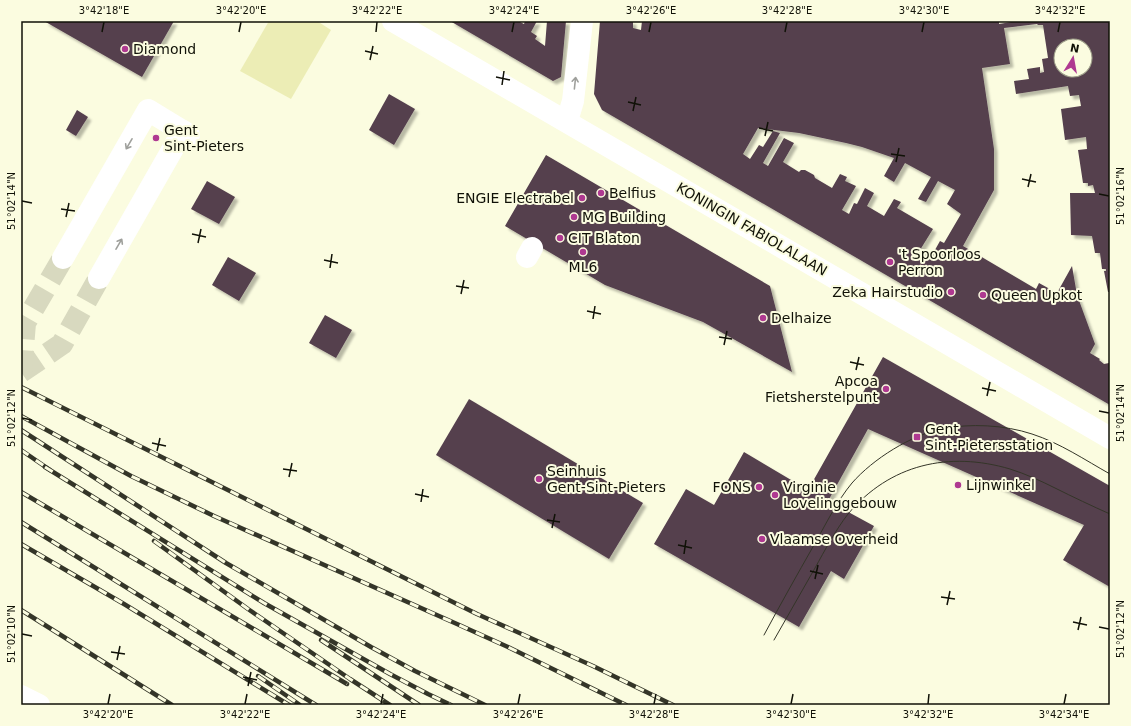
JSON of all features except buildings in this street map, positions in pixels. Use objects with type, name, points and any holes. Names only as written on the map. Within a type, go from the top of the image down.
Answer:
[{"type":"street","name":"KONINGIN FABIOLALAAN","points":[[393,21],[1110,438]]},
{"type":"street","points":[[567,121],[573,101],[582,21]]},
{"type":"street","points":[[62,258],[148,110],[186,133],[99,278]]},
{"type":"street","points":[[21,696],[38,705]]},
{"type":"green space","points":[[269,21],[317,21],[331,30],[291,99],[240,71]]},
{"type":"tunnel","points":[[21,372],[25,323],[63,258]]},
{"type":"tunnel","points":[[21,372],[62,344],[99,278]]},
{"type":"tram line","points":[[764,635],[841,497],[852,483],[871,465],[905,442],[930,432],[953,427],[999,427],[1022,431],[1052,442],[1110,474]]},
{"type":"tram line","points":[[774,640],[830,541],[848,514],[882,483],[902,473],[922,466],[943,462],[965,461],[987,464],[1028,475],[1110,514]]},
{"type":"railway","points":[[21,387],[477,614],[593,666],[673,705]]},
{"type":"railway","points":[[21,416],[131,476],[214,516],[508,647],[626,705]]},
{"type":"railway","points":[[21,430],[226,563],[371,647],[415,671],[485,705]]},
{"type":"railway","points":[[21,450],[50,470]]},
{"type":"railway","points":[[45,467],[264,603],[390,674],[451,705]]},
{"type":"railway","points":[[21,492],[347,684]]},
{"type":"railway","points":[[21,522],[316,705]]},
{"type":"railway","points":[[154,541],[248,609],[390,705]]},
{"type":"railway","points":[[21,544],[124,604],[289,705]]},
{"type":"railway","points":[[21,610],[172,705]]},
{"type":"railway","points":[[321,640],[419,705]]},
{"type":"railway","points":[[258,676],[300,705]]},
{"type":"place","name":"Diamond","points":[[125,49]]},
{"type":"place","name":"Gent Sint-Pieters","points":[[156,138]]},
{"type":"place","name":"Belfius","points":[[601,193]]},
{"type":"place","name":"ENGIE Electrabel","points":[[582,198]]},
{"type":"place","name":"MG Building","points":[[574,217]]},
{"type":"place","name":"CIT Blaton","points":[[560,238]]},
{"type":"place","name":"ML6","points":[[583,252]]},
{"type":"place","name":"'t Spoorloos Perron","points":[[890,262]]},
{"type":"place","name":"Zeka Hairstudio","points":[[951,292]]},
{"type":"place","name":"Queen Upkot","points":[[983,295]]},
{"type":"place","name":"Delhaize","points":[[763,318]]},
{"type":"place","name":"Apcoa Fietsherstelpunt","points":[[886,389]]},
{"type":"place","name":"Gent Sint-Pietersstation","points":[[917,437]]},
{"type":"place","name":"Seinhuis Gent-Sint-Pieters","points":[[539,479]]},
{"type":"place","name":"Lijnwinkel","points":[[958,485]]},
{"type":"place","name":"FONS","points":[[759,487]]},
{"type":"place","name":"Virginie Lovelinggebouw","points":[[775,495]]},
{"type":"place","name":"Vlaamse Overheid","points":[[762,539]]}]
